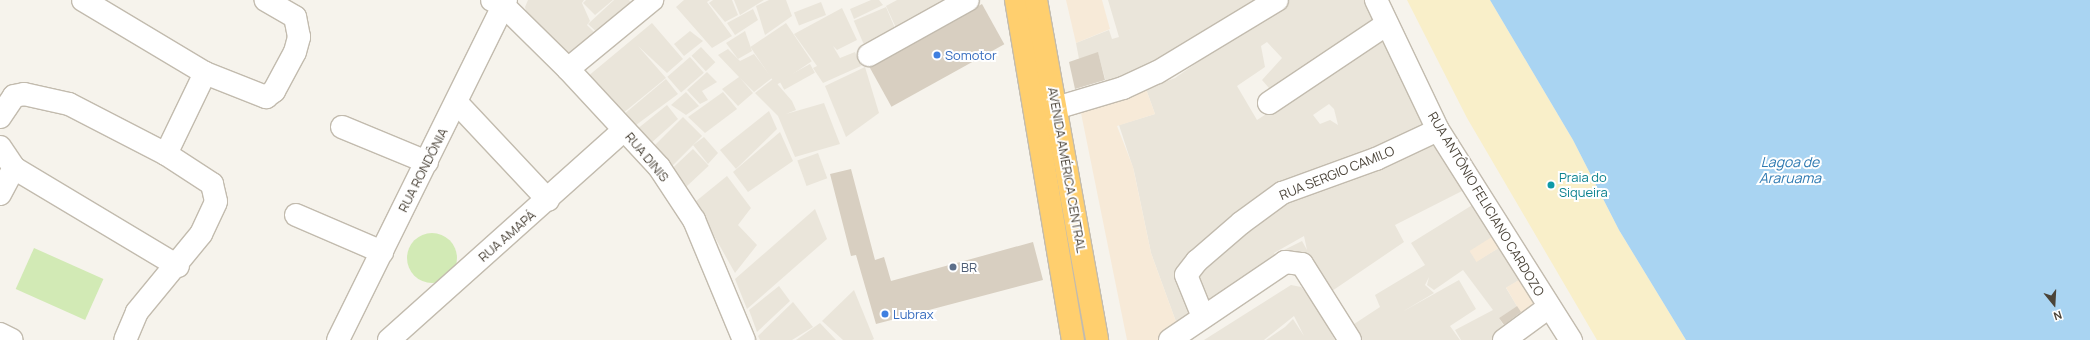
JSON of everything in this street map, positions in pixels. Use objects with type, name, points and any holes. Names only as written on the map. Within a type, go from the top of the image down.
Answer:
[{"type":"highway","name":"AVENIDA AMÉRICA CENTRAL","points":[[1016,0],[1073,340]]},
{"type":"highway","name":"AVENIDA AMÉRICA CENTRAL","points":[[1036,0],[1097,340]]},
{"type":"street","points":[[83,0],[205,73],[260,96],[274,91],[296,52],[298,26],[287,10],[266,0]]},
{"type":"street","points":[[568,69],[652,0]]},
{"type":"street","points":[[869,55],[968,0]]},
{"type":"street","points":[[1056,108],[1123,88],[1158,72],[1277,0]]},
{"type":"street","name":"RUA ANTÔNIO FELICIANO CARDOZO","points":[[1376,0],[1438,130],[1549,308],[1571,340]]},
{"type":"street","name":"RUA DINIS","points":[[501,2],[568,69],[659,167],[694,220],[744,340]]},
{"type":"street","name":"RUA RONDÔNIA","points":[[338,340],[456,103],[501,2]]},
{"type":"street","points":[[1269,103],[1387,24]]},
{"type":"street","points":[[166,154],[205,73]]},
{"type":"street","points":[[0,117],[14,96],[42,98],[69,104],[166,154],[206,179],[217,194],[201,234],[178,266],[138,312],[125,340]]},
{"type":"street","points":[[456,103],[548,200]]},
{"type":"street","points":[[342,127],[427,162]]},
{"type":"street","name":"RUA AMAPÁ","points":[[389,340],[548,200],[624,130]]},
{"type":"street","name":"RUA SERGIO CAMILO","points":[[1203,316],[1186,275],[1197,261],[1241,223],[1282,193],[1376,159],[1438,130]]},
{"type":"street","points":[[0,147],[14,168],[178,266]]},
{"type":"street","points":[[0,194],[14,168]]},
{"type":"street","points":[[296,215],[382,252]]},
{"type":"street","points":[[1170,340],[1276,266],[1295,262],[1302,264],[1350,340]]},
{"type":"street","points":[[1504,340],[1549,308]]},
{"type":"street","points":[[0,334],[12,340]]},
{"type":"shaded area","points":[[528,0],[584,0],[582,3],[590,21],[587,25],[601,39],[571,64],[528,18],[525,7]]},
{"type":"shaded area","points":[[586,0],[613,0],[595,15],[583,3]]},
{"type":"shaded area","points":[[614,0],[629,0],[636,9],[602,37],[588,24]]},
{"type":"shaded area","points":[[684,0],[710,0],[707,2],[732,36],[712,48],[676,7]]},
{"type":"shaded area","points":[[713,0],[732,0],[738,15],[725,22],[709,3]]},
{"type":"shaded area","points":[[734,0],[764,0],[740,15]]},
{"type":"shaded area","points":[[769,0],[786,0],[792,16],[765,35],[756,6]]},
{"type":"shaded area","points":[[871,0],[879,0],[883,5],[854,19],[850,9]]},
{"type":"shaded area","points":[[897,0],[954,0],[897,30],[886,6]]},
{"type":"shaded area","points":[[1066,0],[1102,0],[1110,29],[1076,43]]},
{"type":"shaded area","points":[[1108,0],[1272,0],[1108,89],[1098,53],[1079,59],[1076,43],[1109,30],[1112,39],[1119,37]]},
{"type":"shaded area","points":[[1286,0],[1368,0],[1381,24],[1275,95],[1262,80],[1282,58],[1267,42],[1261,46],[1265,67],[1237,86],[1257,120],[1384,37],[1430,129],[1327,172],[1184,271],[1198,317],[1179,330],[1151,253],[1134,171],[1119,125],[1155,114],[1146,89],[1175,78]],"holes":[[[1329,104],[1334,109],[1338,125],[1330,120],[1320,124],[1313,115]]]},
{"type":"shaded area","points":[[821,2],[826,15],[799,25],[794,12]]},
{"type":"shaded area","points":[[886,7],[896,30],[864,44],[854,21]]},
{"type":"shaded area","points":[[842,8],[857,40],[837,50],[833,46],[840,58],[855,52],[861,66],[823,83],[813,68],[817,66],[794,34]]},
{"type":"shaded area","points":[[753,9],[758,20],[735,35],[727,23]]},
{"type":"shaded area","points":[[652,23],[683,59],[667,73],[638,46],[666,78],[622,114],[587,77]]},
{"type":"shaded area","points":[[786,23],[812,61],[776,85],[750,47]]},
{"type":"shaded area","points":[[690,31],[703,41],[684,56],[674,44]]},
{"type":"shaded area","points":[[745,31],[752,51],[738,59],[726,43]]},
{"type":"shaded area","points":[[701,47],[715,62],[706,71],[691,56]]},
{"type":"shaded area","points":[[728,49],[740,61],[754,54],[772,78],[754,92],[740,78],[753,93],[738,106],[722,89],[739,77],[718,55]]},
{"type":"shaded area","points":[[690,57],[704,73],[681,93],[667,77]]},
{"type":"shaded area","points":[[810,64],[815,73],[784,90],[779,81]]},
{"type":"shaded area","points":[[865,67],[879,113],[846,137],[825,86]]},
{"type":"shaded area","points":[[707,72],[717,82],[702,91],[708,100],[700,104],[687,90]]},
{"type":"shaded area","points":[[666,79],[678,94],[632,128],[623,115]]},
{"type":"shaded area","points":[[773,79],[792,101],[796,110],[786,114],[824,103],[840,144],[795,157],[778,116],[755,93]]},
{"type":"shaded area","points":[[1146,89],[1155,114],[1117,126],[1133,167],[1151,253],[1179,330],[1162,340],[1127,340],[1081,113]]},
{"type":"shaded area","points":[[686,92],[699,106],[686,115],[671,105]]},
{"type":"shaded area","points":[[723,92],[737,109],[705,133],[688,117]]},
{"type":"shaded area","points":[[667,105],[678,119],[650,144],[636,130]]},
{"type":"shaded area","points":[[769,111],[777,129],[736,169],[720,150]]},
{"type":"shaded area","points":[[683,117],[702,136],[672,166],[653,147]]},
{"type":"shaded area","points":[[780,132],[793,161],[748,192],[733,172]]},
{"type":"shaded area","points":[[704,137],[718,153],[708,164],[693,145]]},
{"type":"shaded area","points":[[1436,142],[1464,190],[1395,225],[1404,242],[1332,291],[1308,253],[1287,263],[1280,252],[1302,241],[1307,250],[1304,236],[1274,253],[1280,261],[1208,310],[1191,281],[1253,225],[1290,198]]},
{"type":"shaded area","points":[[693,149],[709,166],[687,186],[671,169]]},
{"type":"shaded area","points":[[818,153],[827,178],[807,186],[797,161]]},
{"type":"shaded area","points":[[727,176],[751,208],[738,225],[757,245],[735,273],[695,202]]},
{"type":"shaded area","points":[[1474,204],[1495,235],[1477,261],[1502,246],[1526,276],[1506,288],[1517,306],[1499,318],[1508,333],[1499,340],[1461,340],[1455,330],[1493,310],[1463,270],[1434,290],[1427,285],[1429,277],[1425,285],[1434,293],[1402,312],[1459,280],[1476,309],[1450,326],[1460,340],[1355,340],[1348,328],[1380,307],[1375,295],[1425,265],[1411,243]]},
{"type":"shaded area","points":[[815,209],[827,239],[747,309],[735,279]]},
{"type":"shaded area","points":[[1495,235],[1502,246],[1476,262],[1470,251]]},
{"type":"shaded area","points":[[1526,276],[1544,307],[1524,319],[1506,288]]},
{"type":"shaded area","points":[[1291,285],[1301,287],[1314,302],[1335,340],[1266,340],[1285,327],[1293,319],[1304,336],[1294,316],[1264,340],[1204,340]]},
{"type":"shaded area","points":[[779,286],[790,301],[757,332],[749,310]]},
{"type":"shaded area","points":[[854,290],[874,339],[872,340],[843,340],[822,321]]},
{"type":"shaded area","points":[[793,302],[813,327],[792,340],[760,340],[758,336]]},
{"type":"shaded area","points":[[820,323],[836,340],[796,340]]},
{"type":"green space","points":[[432,233],[446,237],[453,244],[457,258],[453,272],[446,279],[432,283],[418,279],[411,272],[407,258],[411,244],[418,237]]},
{"type":"green space","points":[[34,248],[103,279],[85,320],[16,289]]},
{"type":"sand","name":"Praia do Siqueira","points":[[1407,0],[1490,0],[1573,140],[1619,230],[1686,340],[1597,340],[1467,118]]},
{"type":"water","name":"Lagoa de Araruama","points":[[1490,0],[2090,0],[2090,340],[1686,340],[1619,230],[1573,140]]},
{"type":"building","name":"Somotor","points":[[982,4],[1004,44],[891,107],[869,67]]},
{"type":"building","points":[[1098,52],[1105,80],[1075,89],[1069,62]]},
{"type":"building","points":[[851,169],[875,260],[884,257],[891,281],[1033,242],[1043,280],[876,324],[856,255],[851,256],[830,174]]},
{"type":"building","points":[[1517,306],[1521,312],[1504,325],[1499,318]]},
{"type":"place","name":"Somotor","points":[[937,55]]},
{"type":"place","name":"Praia do Siqueira","points":[[1551,185]]},
{"type":"place","name":"BR","points":[[953,267]]},
{"type":"place","name":"Lubrax","points":[[885,314]]}]
